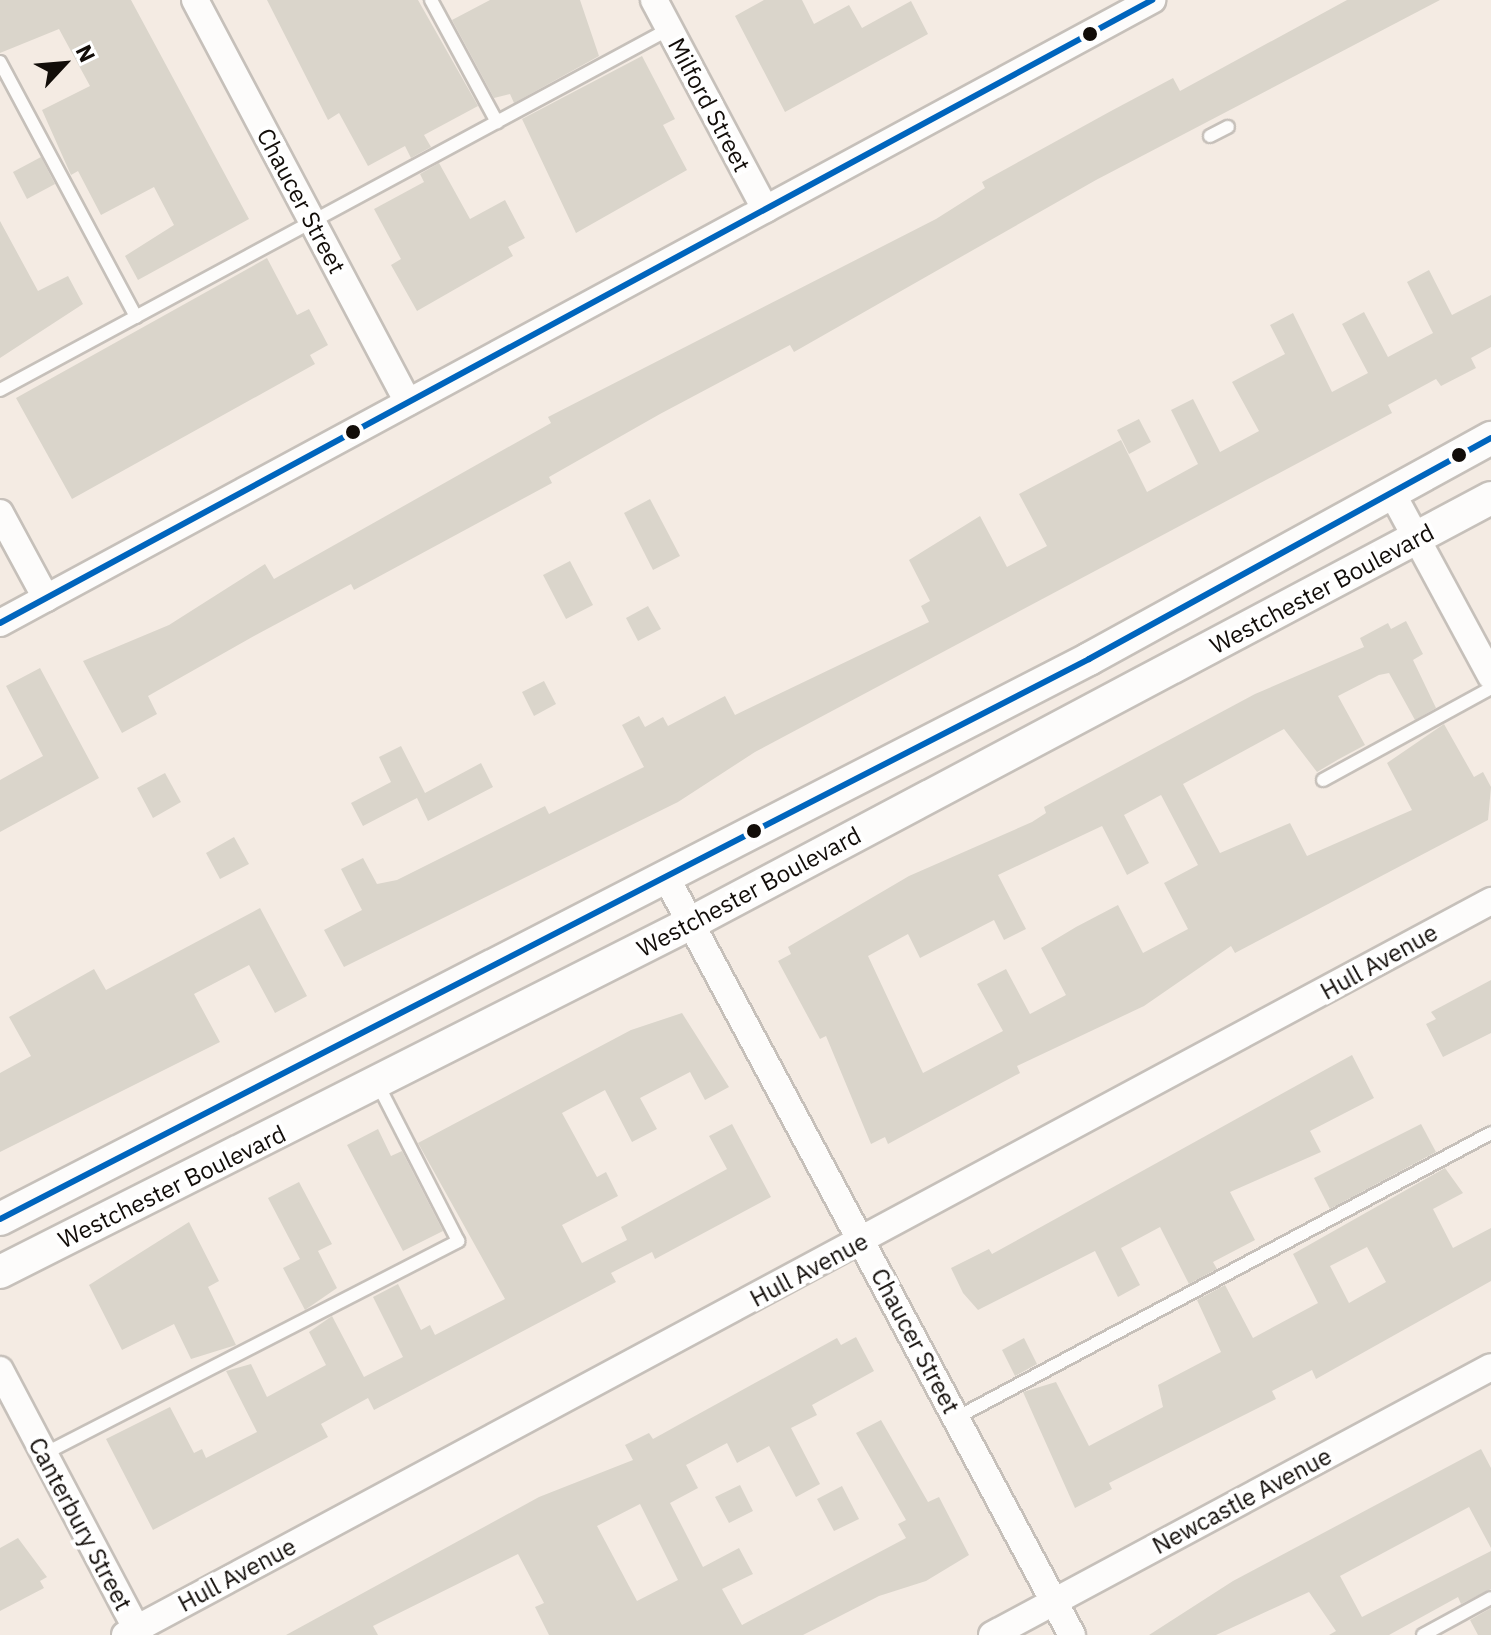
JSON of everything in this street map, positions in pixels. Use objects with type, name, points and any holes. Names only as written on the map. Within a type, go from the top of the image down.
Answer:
[{"type":"street","name":"Chaucer Street","points":[[195,0],[408,402]]},
{"type":"street","name":"Milford Street","points":[[654,0],[765,209]]},
{"type":"street","points":[[0,623],[1140,3]]},
{"type":"street","name":"Westchester Boulevard","points":[[0,1219],[666,877],[1491,438]]},
{"type":"street","points":[[1392,493],[1491,676]]},
{"type":"street","name":"Westchester Boulevard","points":[[0,1272],[378,1085],[691,923],[1491,498]]},
{"type":"street","points":[[0,513],[46,598]]},
{"type":"street","name":"Chaucer Street","points":[[666,877],[1072,1635]]},
{"type":"street","name":"Hull Avenue","points":[[134,1633],[1491,901]]},
{"type":"street","name":"Newcastle Avenue","points":[[992,1635],[1491,1367]]},
{"type":"street","name":"Canterbury Street","points":[[0,1370],[134,1633]]},
{"type":"lane","points":[[431,0],[497,122]]},
{"type":"lane","points":[[0,390],[669,29]]},
{"type":"lane","points":[[0,62],[136,317]]},
{"type":"lane","points":[[1210,136],[1228,127]]},
{"type":"lane","points":[[1323,780],[1491,688]]},
{"type":"lane","points":[[42,1455],[458,1241],[378,1085]]},
{"type":"lane","points":[[956,1418],[1491,1133]]},
{"type":"lane","points":[[1423,1635],[1491,1598]]},
{"type":"building","points":[[0,0],[131,0],[249,219],[138,280],[125,256],[174,225],[154,187],[101,215],[78,171],[71,175],[42,110],[90,86],[59,29],[0,53]]},
{"type":"building","points":[[267,0],[418,0],[478,106],[424,135],[431,147],[411,158],[405,146],[368,166],[339,113],[328,120]]},
{"type":"building","points":[[490,0],[580,0],[599,56],[514,103],[510,94],[494,98],[452,20]]},
{"type":"building","points":[[764,0],[802,0],[814,24],[849,5],[862,28],[911,1],[928,34],[785,112],[735,16]]},
{"type":"building","points":[[1347,0],[1440,0],[1096,180],[794,352],[790,345],[660,414],[549,477],[552,483],[354,590],[351,584],[254,636],[148,696],[157,714],[122,733],[83,661],[169,625],[265,564],[274,579],[551,423],[548,417],[936,219],[985,188],[982,182],[1111,111],[1173,78],[1180,91]]},
{"type":"building","points":[[642,56],[675,119],[663,125],[687,170],[576,233],[522,119]]},
{"type":"building","points":[[41,157],[55,184],[27,199],[13,172]]},
{"type":"building","points":[[439,163],[470,219],[505,200],[525,238],[508,247],[513,256],[417,311],[391,265],[401,259],[374,209],[424,182],[420,174]]},
{"type":"building","points":[[0,221],[38,291],[68,276],[83,304],[0,358]]},
{"type":"building","points":[[267,258],[297,315],[309,309],[328,345],[310,355],[315,364],[72,499],[16,398]]},
{"type":"building","points":[[1429,270],[1452,315],[1491,295],[1491,347],[1471,358],[1476,368],[1441,386],[1436,379],[1388,405],[1392,413],[755,752],[678,802],[344,967],[324,930],[362,910],[341,869],[363,858],[377,884],[397,880],[545,806],[549,814],[644,767],[622,725],[639,716],[645,727],[663,717],[668,726],[725,696],[735,715],[929,622],[921,606],[930,601],[909,560],[980,516],[1007,567],[1047,546],[1019,494],[1121,440],[1147,492],[1198,464],[1171,410],[1193,399],[1220,452],[1259,431],[1232,382],[1285,354],[1270,325],[1293,313],[1332,392],[1368,373],[1342,324],[1364,312],[1388,357],[1433,333],[1407,282]]},
{"type":"building","points":[[1139,419],[1151,442],[1129,454],[1117,430]]},
{"type":"building","points":[[650,499],[680,556],[653,570],[624,513]]},
{"type":"building","points":[[570,561],[593,605],[566,619],[543,575]]},
{"type":"building","points":[[648,606],[661,629],[638,641],[626,618]]},
{"type":"building","points":[[1406,621],[1423,654],[1413,660],[1436,708],[1415,720],[1389,673],[1379,675],[1338,696],[1365,745],[1317,772],[1284,729],[1183,784],[1220,853],[1290,823],[1307,856],[1412,810],[1387,763],[1444,724],[1474,777],[1483,772],[1491,787],[1488,820],[1235,953],[1231,946],[1144,1006],[1017,1066],[1020,1073],[888,1144],[885,1137],[871,1144],[826,1036],[820,1039],[778,961],[791,954],[788,947],[909,876],[1032,822],[1046,813],[1044,807],[1255,694],[1364,647],[1360,638],[1388,623],[1391,629]],"holes":[[[1161,795],[1198,865],[1164,883],[1188,929],[1143,953],[1118,905],[1076,927],[1041,948],[1066,995],[1030,1014],[1006,969],[977,984],[1003,1031],[923,1073],[868,956],[908,934],[920,958],[994,920],[1004,940],[1026,929],[998,875],[1102,826],[1127,875],[1149,863],[1124,815]]]},
{"type":"building","points":[[40,668],[99,778],[0,832],[0,780],[43,756],[6,686]]},
{"type":"building","points":[[544,681],[556,704],[534,716],[522,692]]},
{"type":"building","points":[[401,746],[425,793],[481,763],[493,787],[428,821],[417,798],[363,826],[351,803],[391,782],[379,757]]},
{"type":"building","points":[[165,773],[181,802],[153,818],[137,788]]},
{"type":"building","points":[[234,837],[249,864],[220,879],[206,853]]},
{"type":"building","points":[[260,908],[307,996],[275,1013],[249,965],[194,994],[220,1042],[0,1152],[0,1073],[31,1056],[9,1017],[94,969],[106,990]]},
{"type":"building","points":[[1491,980],[1491,1033],[1443,1057],[1426,1024],[1436,1019],[1431,1012]]},
{"type":"building","points":[[682,1013],[729,1087],[705,1100],[690,1072],[640,1098],[657,1129],[632,1142],[605,1090],[562,1113],[597,1177],[606,1172],[618,1196],[562,1225],[582,1263],[627,1240],[621,1227],[727,1169],[709,1136],[732,1124],[771,1197],[655,1259],[652,1252],[611,1273],[616,1282],[374,1410],[368,1398],[321,1424],[328,1437],[153,1530],[106,1439],[170,1407],[194,1453],[202,1449],[206,1458],[257,1432],[226,1371],[251,1364],[267,1397],[326,1365],[309,1332],[332,1316],[364,1377],[403,1357],[373,1297],[398,1284],[421,1330],[430,1325],[435,1335],[505,1299],[418,1143],[631,1030]]},
{"type":"building","points":[[1352,1055],[1374,1098],[1310,1131],[1321,1152],[1230,1192],[1255,1240],[1213,1262],[1217,1269],[1189,1284],[1160,1227],[1121,1248],[1140,1285],[1118,1297],[1095,1251],[978,1310],[963,1293],[951,1268],[989,1249],[992,1254]]},
{"type":"building","points":[[1421,1124],[1436,1152],[1330,1209],[1314,1178]]},
{"type":"building","points":[[378,1129],[391,1156],[402,1151],[443,1231],[403,1251],[347,1145]]},
{"type":"building","points":[[1445,1168],[1463,1193],[1433,1209],[1453,1248],[1491,1228],[1491,1281],[1316,1379],[1312,1370],[1272,1391],[1276,1399],[1109,1483],[1112,1489],[1075,1508],[1023,1392],[1056,1382],[1089,1446],[1163,1407],[1158,1385],[1221,1352],[1197,1300],[1225,1285],[1253,1338],[1318,1303],[1293,1254]],"holes":[[[1367,1247],[1386,1282],[1349,1303],[1330,1266]]]},
{"type":"building","points":[[299,1182],[332,1244],[318,1251],[337,1288],[305,1310],[283,1268],[300,1259],[268,1198]]},
{"type":"building","points":[[189,1222],[219,1281],[208,1287],[236,1345],[191,1359],[174,1324],[122,1350],[89,1285]]},
{"type":"building","points":[[856,1337],[874,1371],[812,1405],[817,1415],[791,1428],[820,1484],[796,1497],[769,1446],[737,1463],[727,1443],[686,1465],[698,1488],[670,1503],[703,1567],[739,1548],[753,1574],[722,1589],[742,1625],[906,1538],[898,1524],[906,1520],[856,1433],[881,1420],[928,1502],[939,1497],[969,1555],[926,1581],[879,1596],[803,1635],[549,1635],[535,1607],[544,1603],[518,1554],[373,1626],[378,1635],[286,1635],[539,1497],[633,1460],[625,1445],[649,1433],[653,1439],[837,1338],[841,1345]],"holes":[[[640,1504],[678,1580],[637,1601],[597,1526]]]},
{"type":"building","points":[[1024,1338],[1037,1364],[1015,1376],[1002,1350]]},
{"type":"building","points":[[1481,1449],[1491,1468],[1491,1548],[1469,1507],[1340,1576],[1362,1617],[1491,1551],[1491,1589],[1461,1604],[1458,1597],[1389,1635],[1329,1635],[1336,1631],[1309,1592],[1216,1635],[1149,1635],[1233,1581]]},
{"type":"building","points":[[740,1485],[753,1511],[729,1523],[715,1497]]},
{"type":"building","points":[[842,1486],[859,1519],[834,1531],[817,1499]]},
{"type":"building","points":[[18,1538],[47,1577],[40,1581],[44,1588],[0,1611],[0,1548]]},
{"type":"building","points":[[1491,1608],[1491,1635],[1478,1635],[1470,1620]]},
{"type":"transit line","points":[[0,623],[1152,0]]},
{"type":"transit line","points":[[0,1219],[1089,659],[1491,438]]}]
